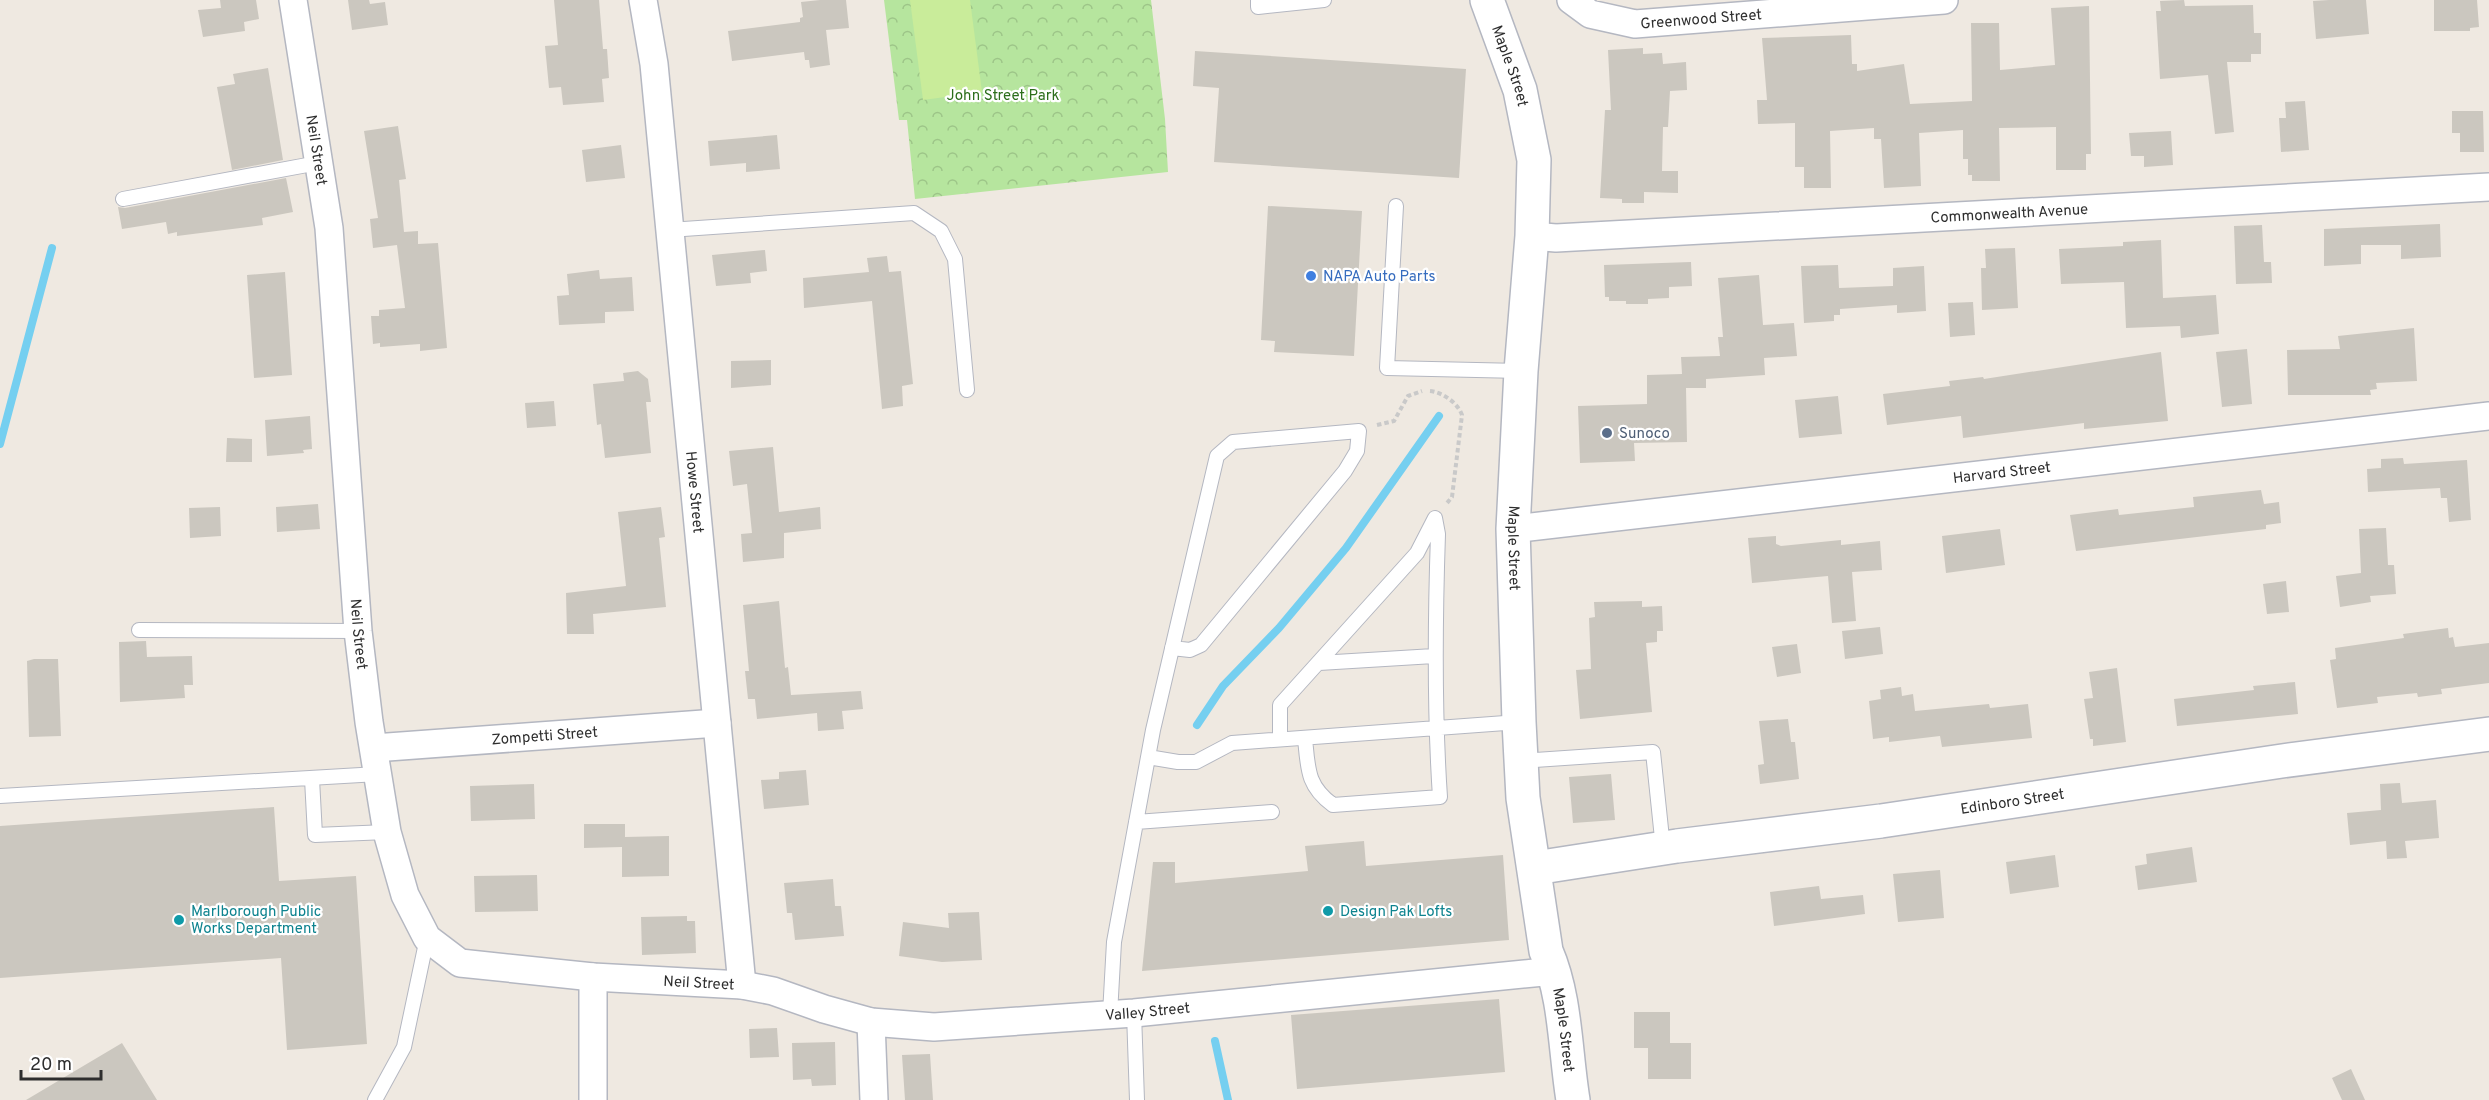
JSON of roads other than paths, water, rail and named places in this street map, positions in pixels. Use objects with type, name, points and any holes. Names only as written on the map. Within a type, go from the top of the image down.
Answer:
[{"type":"main road","name":"Maple Street","points":[[1487,0],[1521,90],[1534,160],[1532,236],[1521,371],[1513,530],[1519,722],[1523,798],[1546,951],[1554,970],[1573,1100]]},
{"type":"main road","name":"Edinboro Street","points":[[1534,868],[1663,848],[1881,821],[2282,760],[2489,734]]},
{"type":"street","name":"Neil Street","points":[[293,0],[328,228],[358,631],[387,832],[405,895],[427,938],[460,963],[593,977],[742,986]]},
{"type":"street","name":"Howe Street","points":[[643,0],[654,64],[742,986]]},
{"type":"street","name":"Greenwood Street","points":[[1571,0],[1590,14],[1635,24],[1944,0]]},
{"type":"street","name":"Commonwealth Avenue","points":[[1532,236],[1556,238],[2489,187]]},
{"type":"street","name":"Harvard Street","points":[[1513,530],[2489,416]]},
{"type":"street","name":"Zompetti Street","points":[[376,761],[717,723]]},
{"type":"street","name":"Valley Street","points":[[742,986],[773,991],[871,1022],[934,1027],[1122,1014],[1554,970]]},
{"type":"street","points":[[593,977],[593,1100]]},
{"type":"street","points":[[871,1022],[874,1100]]},
{"type":"lane","points":[[1258,0],[1258,7],[1324,0]]},
{"type":"lane","points":[[123,200],[318,163]]},
{"type":"lane","points":[[1396,206],[1387,368],[1521,371]]},
{"type":"lane","points":[[669,230],[914,213],[941,231],[955,259],[967,390]]},
{"type":"lane","points":[[1137,1100],[1122,1014],[1114,942],[1148,758],[1172,648],[1217,456],[1233,442],[1359,431],[1357,451],[1345,471],[1201,645],[1190,650],[1172,648]]},
{"type":"lane","points":[[1280,740],[1280,705],[1418,553],[1435,518],[1438,534],[1434,656],[1435,730],[1440,797],[1333,805],[1320,796],[1310,780],[1305,738]]},
{"type":"lane","points":[[139,630],[358,631]]},
{"type":"lane","points":[[1319,663],[1434,656]]},
{"type":"lane","points":[[1148,758],[1196,762],[1232,742],[1435,730],[1519,722]]},
{"type":"lane","points":[[1521,760],[1653,752],[1663,848]]},
{"type":"lane","points":[[0,796],[312,778],[376,761]]},
{"type":"lane","points":[[312,778],[315,835],[387,832]]},
{"type":"lane","points":[[1136,822],[1272,812]]},
{"type":"lane","points":[[375,1100],[404,1047],[427,938]]},
{"type":"waterway","points":[[0,444],[52,248]]},
{"type":"waterway","points":[[1197,725],[1223,686],[1279,628],[1346,548],[1439,416]]},
{"type":"waterway","points":[[1215,1041],[1228,1100]]},
{"type":"place","name":"NAPA Auto Parts","points":[[1311,276]]},
{"type":"place","name":"Sunoco","points":[[1607,433]]},
{"type":"place","name":"Design Pak Lofts","points":[[1328,911]]},
{"type":"place","name":"Marlborough Public Works Department","points":[[179,920]]},
{"type":"park label","name":"John Street Park","points":[[1003,95]]}]
